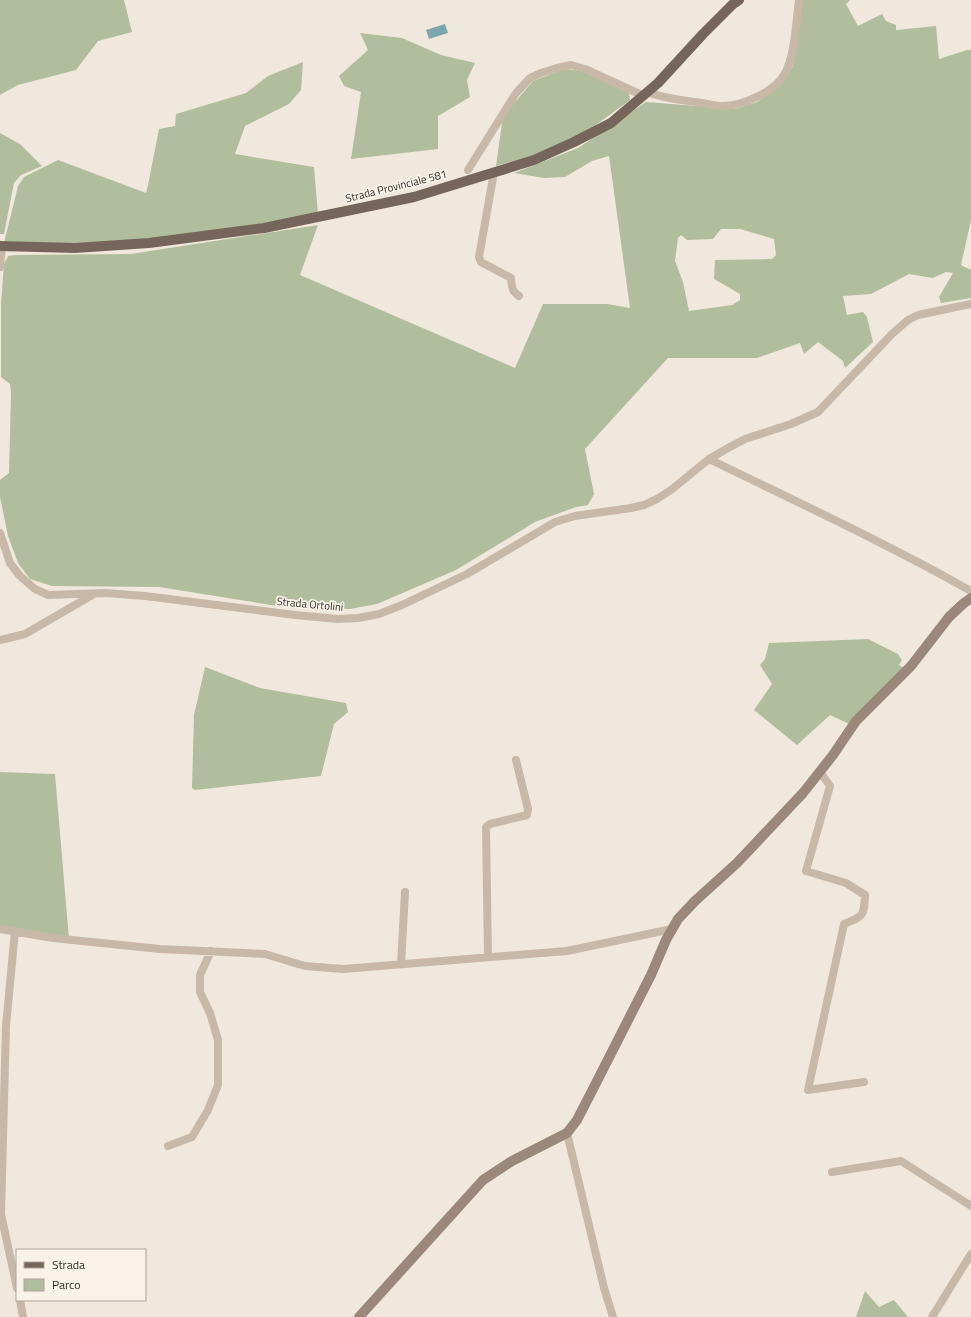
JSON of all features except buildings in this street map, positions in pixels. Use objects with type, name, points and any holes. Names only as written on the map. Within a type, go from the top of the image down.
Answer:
[{"type":"main road","name":"Strada Provinciale 581","points":[[1,246],[75,248],[149,243],[264,228],[414,197],[534,160],[612,123],[646,94],[703,34],[733,4],[739,0]]},
{"type":"main road","points":[[359,1317],[483,1180],[512,1161],[567,1133],[576,1120],[597,1080],[678,919],[774,825],[820,772],[856,721],[911,666],[949,618],[970,598]]},
{"type":"street","points":[[468,170],[516,93],[530,78],[541,72],[571,65],[585,69],[646,94],[662,98],[723,106],[742,102],[762,94],[775,86],[784,76],[790,62],[799,0]]},
{"type":"street","points":[[494,172],[478,257],[481,262],[511,278],[512,289],[519,296]]},
{"type":"street","points":[[0,267],[1,246]]},
{"type":"street","name":"Strada Ortolini","points":[[0,533],[7,555],[14,570],[35,590],[48,595],[106,593],[145,596],[338,619],[358,618],[372,615],[402,604],[467,574],[555,522],[575,516],[631,508],[650,502],[671,490],[709,459],[745,439],[791,424],[818,412],[892,334],[908,320],[918,315],[971,304]]},
{"type":"street","points":[[709,459],[868,536],[947,577],[970,598]]},
{"type":"street","points":[[0,640],[25,634],[94,594]]},
{"type":"street","points":[[488,957],[486,827],[490,824],[527,816],[528,809],[516,760]]},
{"type":"street","points":[[820,772],[830,786],[806,871],[846,883],[865,895],[864,910],[860,917],[844,924],[808,1090],[864,1082]]},
{"type":"street","points":[[401,964],[405,892]]},
{"type":"street","points":[[0,929],[53,938],[160,949],[265,954],[305,966],[343,969],[567,950],[672,929]]},
{"type":"street","points":[[15,931],[6,1026],[1,1214],[16,1283]]},
{"type":"street","points":[[168,1146],[192,1137],[208,1110],[218,1085],[218,1040],[210,1013],[200,992],[200,975],[211,952]]},
{"type":"street","points":[[567,1133],[604,1288],[613,1317]]},
{"type":"street","points":[[832,1172],[901,1161],[971,1206]]},
{"type":"street","points":[[932,1317],[971,1254]]},
{"type":"street","points":[[20,1301],[23,1317]]},
{"type":"green space","points":[[0,0],[124,0],[132,32],[98,41],[76,70],[18,85],[0,95]]},
{"type":"green space","points":[[802,0],[850,0],[846,4],[858,26],[882,14],[886,21],[896,25],[896,30],[936,26],[939,59],[971,50],[971,220],[961,265],[971,270],[971,298],[941,303],[939,297],[953,273],[946,272],[933,278],[909,274],[871,294],[843,296],[847,315],[863,312],[867,317],[873,342],[845,368],[843,361],[818,342],[804,354],[800,343],[757,358],[668,358],[585,449],[594,494],[588,505],[576,507],[535,522],[456,570],[377,604],[350,609],[277,606],[159,587],[52,586],[30,579],[18,563],[8,536],[0,497],[0,480],[9,473],[11,393],[10,384],[1,377],[1,304],[4,264],[8,256],[131,254],[318,225],[300,275],[515,368],[543,304],[607,304],[630,308],[609,156],[592,161],[565,177],[544,178],[514,173],[578,148],[646,102],[735,109],[757,102],[779,87],[793,66]],"holes":[[[721,229],[740,229],[774,239],[776,255],[772,259],[715,260],[714,279],[740,294],[740,300],[732,305],[689,311],[683,282],[675,261],[678,238],[681,235],[687,240],[713,239]]]},
{"type":"green space","points":[[360,33],[402,38],[441,55],[475,63],[467,80],[470,97],[438,116],[438,149],[351,159],[361,92],[344,86],[339,76],[368,50]]},
{"type":"green space","points":[[303,62],[301,90],[289,104],[245,126],[235,154],[314,167],[318,214],[206,233],[118,244],[4,243],[18,186],[24,177],[58,160],[146,193],[159,129],[175,126],[176,114],[246,93],[268,76]]},
{"type":"green space","points":[[564,69],[582,71],[629,93],[630,100],[589,130],[545,152],[496,166],[503,116],[533,81]]},
{"type":"green space","points":[[0,133],[20,144],[42,166],[21,175],[14,183],[4,234],[0,234]]},
{"type":"green space","points":[[868,639],[898,654],[902,660],[899,665],[904,668],[849,724],[830,715],[797,745],[754,710],[772,684],[760,665],[765,659],[769,643]]},
{"type":"green space","points":[[205,667],[260,688],[346,703],[348,712],[334,724],[321,776],[195,790],[192,788],[194,715]]},
{"type":"green space","points":[[0,772],[55,774],[69,939],[0,926]]},
{"type":"green space","points":[[865,1291],[879,1307],[894,1300],[908,1317],[856,1317]]},
{"type":"water","points":[[445,24],[448,33],[429,39],[426,30]]}]
